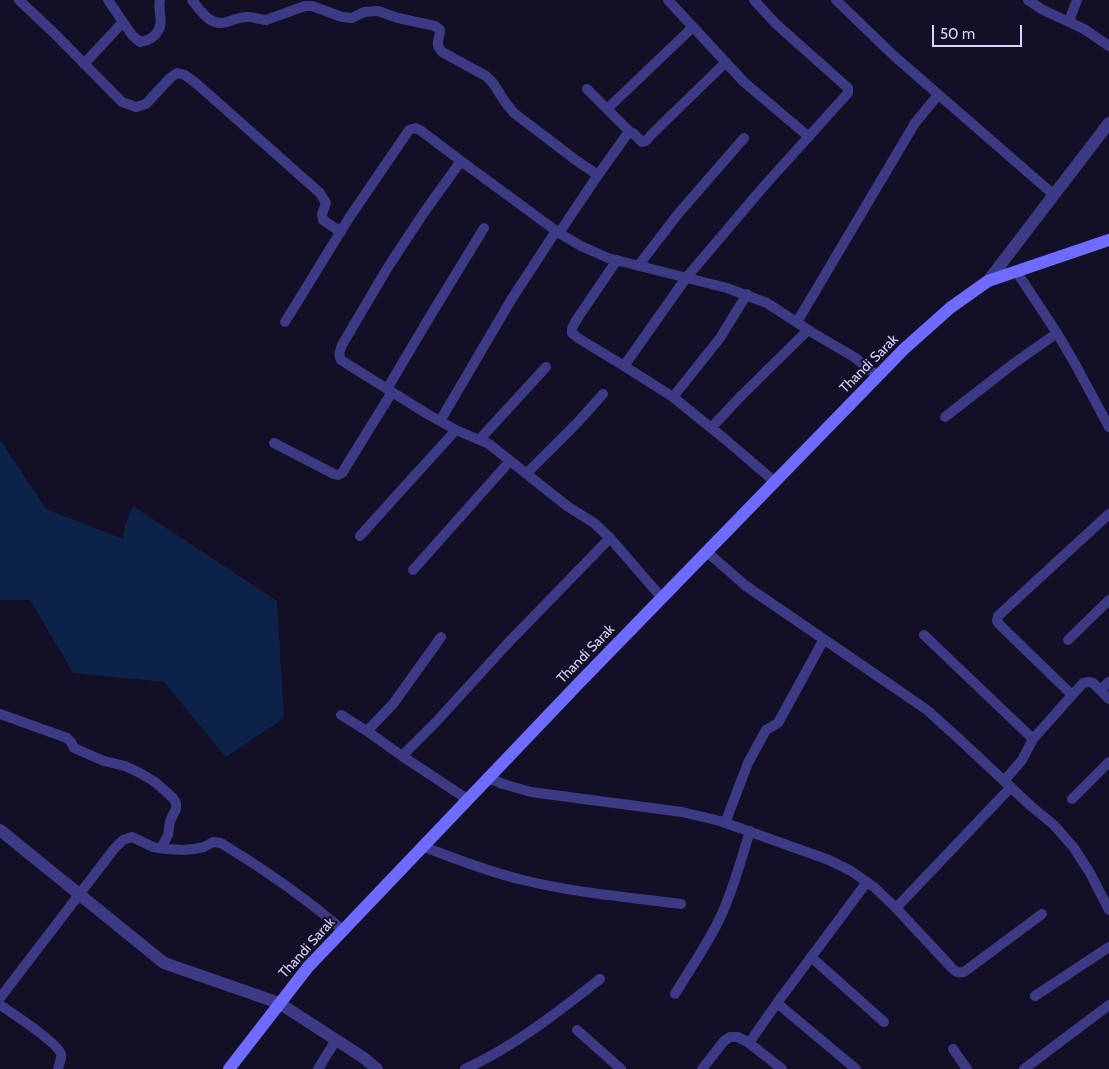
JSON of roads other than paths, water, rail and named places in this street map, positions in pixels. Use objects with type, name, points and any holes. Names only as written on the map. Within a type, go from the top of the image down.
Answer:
[{"type":"main road","name":"Thandi Sarak","points":[[229,1069],[308,967],[467,799],[904,349],[950,308],[988,281],[1109,240]]},
{"type":"street","points":[[19,0],[122,102],[136,107],[146,104],[170,78],[177,73],[185,75],[320,193],[326,202],[322,214],[324,220],[340,232]]},
{"type":"street","points":[[108,0],[132,35],[140,42],[153,38],[158,31],[161,24],[158,6],[160,0]]},
{"type":"street","points":[[192,0],[208,19],[215,23],[223,23],[248,16],[266,20],[305,6],[312,6],[342,17],[352,18],[372,10],[435,26],[440,30],[437,43],[438,48],[442,52],[486,76],[514,113],[598,175]]},
{"type":"street","points":[[668,0],[744,82],[809,137]]},
{"type":"street","points":[[624,366],[686,278],[848,93],[849,90],[775,23],[754,0]]},
{"type":"street","points":[[836,0],[893,55],[1054,195]]},
{"type":"street","points":[[1028,0],[1043,10],[1084,29],[1109,46]]},
{"type":"street","points":[[1069,22],[1077,0]]},
{"type":"street","points":[[84,64],[123,22]]},
{"type":"street","points":[[607,109],[693,27]]},
{"type":"street","points":[[586,89],[642,142],[647,140],[726,62]]},
{"type":"street","points":[[797,322],[915,123],[938,95]]},
{"type":"street","points":[[988,281],[1109,123]]},
{"type":"street","points":[[285,322],[340,232],[397,147],[409,130],[416,128],[557,232],[581,246],[608,258],[727,288],[767,303],[854,357],[878,376]]},
{"type":"street","points":[[440,421],[511,300],[557,232],[630,132]]},
{"type":"street","points":[[638,266],[678,214],[744,138]]},
{"type":"street","points":[[460,161],[388,267],[342,345],[339,356],[342,360],[390,391],[440,421],[489,444],[567,506],[599,526],[662,598]]},
{"type":"street","points":[[274,443],[334,474],[342,473],[390,391],[429,318],[484,228]]},
{"type":"street","points":[[617,260],[572,328],[572,333],[673,397],[774,482]]},
{"type":"street","points":[[1016,272],[1057,333],[1109,427]]},
{"type":"street","points":[[673,397],[720,338],[746,294]]},
{"type":"street","points":[[711,428],[808,330]]},
{"type":"street","points":[[946,417],[1013,364],[1057,333]]},
{"type":"street","points":[[480,439],[546,366]]},
{"type":"street","points":[[526,474],[603,394]]},
{"type":"street","points":[[360,536],[456,430]]},
{"type":"street","points":[[412,570],[510,461]]},
{"type":"street","points":[[1072,695],[1000,625],[997,621],[998,616],[1109,514]]},
{"type":"street","points":[[402,756],[610,538]]},
{"type":"street","points":[[707,552],[746,586],[927,710],[1054,825],[1074,848],[1090,872],[1109,910]]},
{"type":"street","points":[[1068,640],[1109,600]]},
{"type":"street","points":[[924,635],[1033,739]]},
{"type":"street","points":[[368,731],[393,704],[441,637]]},
{"type":"street","points":[[725,823],[748,763],[766,730],[778,722],[824,639]]},
{"type":"street","points":[[1100,690],[1109,682]]},
{"type":"street","points":[[896,908],[1007,784],[1033,739],[1083,683],[1092,683],[1109,698]]},
{"type":"street","points":[[0,714],[67,738],[74,748],[104,761],[125,766],[155,782],[168,792],[176,803],[176,809],[170,821],[168,835],[161,848]]},
{"type":"street","points":[[341,715],[368,731],[467,799]]},
{"type":"street","points":[[1072,799],[1109,762]]},
{"type":"street","points":[[488,778],[531,792],[674,810],[750,831],[829,860],[851,871],[874,887],[959,973],[964,972],[1042,914]]},
{"type":"street","points":[[0,830],[164,963],[279,1003],[364,1058],[377,1069]]},
{"type":"street","points":[[675,994],[720,918],[750,831]]},
{"type":"street","points":[[0,998],[122,840],[132,837],[153,847],[182,850],[194,849],[213,842],[221,843],[285,884],[343,930]]},
{"type":"street","points":[[422,846],[465,863],[524,881],[578,891],[681,904]]},
{"type":"street","points":[[748,1043],[867,882]]},
{"type":"street","points":[[1035,996],[1109,947]]},
{"type":"street","points":[[811,957],[884,1022]]},
{"type":"street","points":[[466,1069],[510,1044],[552,1016],[600,978]]},
{"type":"street","points":[[777,1003],[856,1069]]},
{"type":"street","points":[[0,1005],[30,1025],[60,1052],[58,1069]]},
{"type":"street","points":[[1024,1069],[1109,1006]]},
{"type":"street","points":[[577,1030],[621,1069]]},
{"type":"street","points":[[702,1069],[724,1041],[730,1037],[738,1037],[748,1043],[782,1069]]},
{"type":"street","points":[[318,1069],[336,1040]]},
{"type":"street","points":[[954,1049],[967,1069]]},
{"type":"water","points":[[0,440],[46,509],[123,539],[125,525],[133,506],[277,601],[284,718],[226,757],[164,682],[73,673],[30,600],[0,600]]}]
